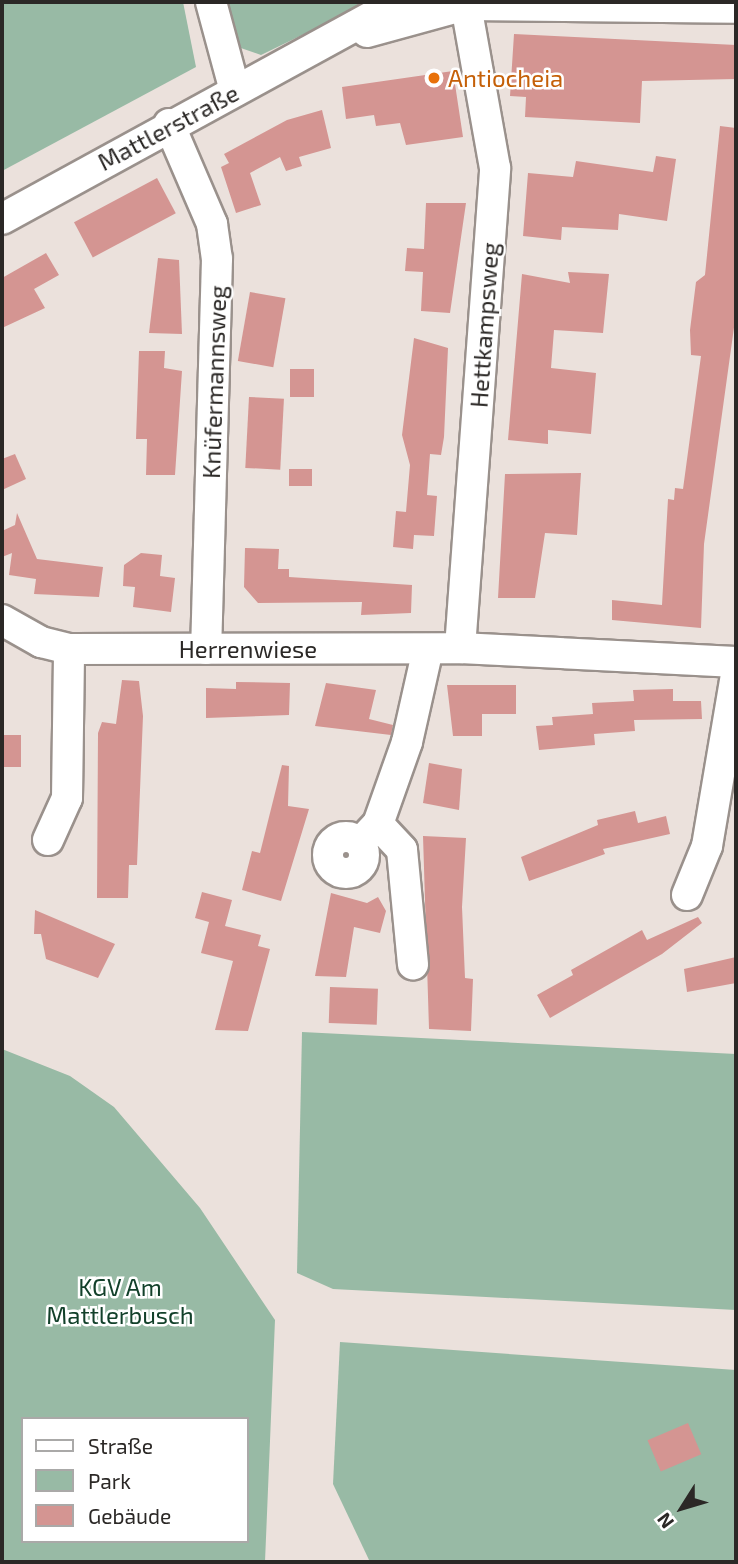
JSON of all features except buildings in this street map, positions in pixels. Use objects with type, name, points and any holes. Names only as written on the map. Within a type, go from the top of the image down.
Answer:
[{"type":"street","points":[[211,2],[235,91]]},
{"type":"street","name":"Mattlerstraße","points":[[2,219],[169,124],[337,41],[398,2]]},
{"type":"street","name":"Mattlerstraße","points":[[337,41],[466,5],[736,8]]},
{"type":"street","name":"Hettkampsweg","points":[[460,648],[495,168],[466,5]]},
{"type":"street","name":"Knüfermannsweg","points":[[169,124],[212,223],[217,259],[206,649]]},
{"type":"street","name":"Herrenwiese","points":[[2,621],[69,649],[460,648],[736,662]]},
{"type":"street","points":[[48,840],[66,798],[69,649]]},
{"type":"street","points":[[413,964],[402,850],[369,833],[407,742],[428,649]]},
{"type":"street","points":[[687,895],[707,846],[736,675]]},
{"type":"green space","points":[[2,2],[183,2],[196,67],[2,171]]},
{"type":"green space","points":[[221,2],[370,2],[261,55],[238,47]]},
{"type":"green space","points":[[302,1032],[736,1054],[736,1310],[333,1289],[297,1273]]},
{"type":"green space","name":"KGV Am Mattlerbusch","points":[[2,1049],[70,1076],[114,1107],[200,1208],[275,1320],[265,1562],[2,1562]]},
{"type":"green space","points":[[340,1342],[736,1370],[736,1562],[370,1562],[333,1484]]},
{"type":"place","name":"Antiocheia","points":[[434,78]]}]
